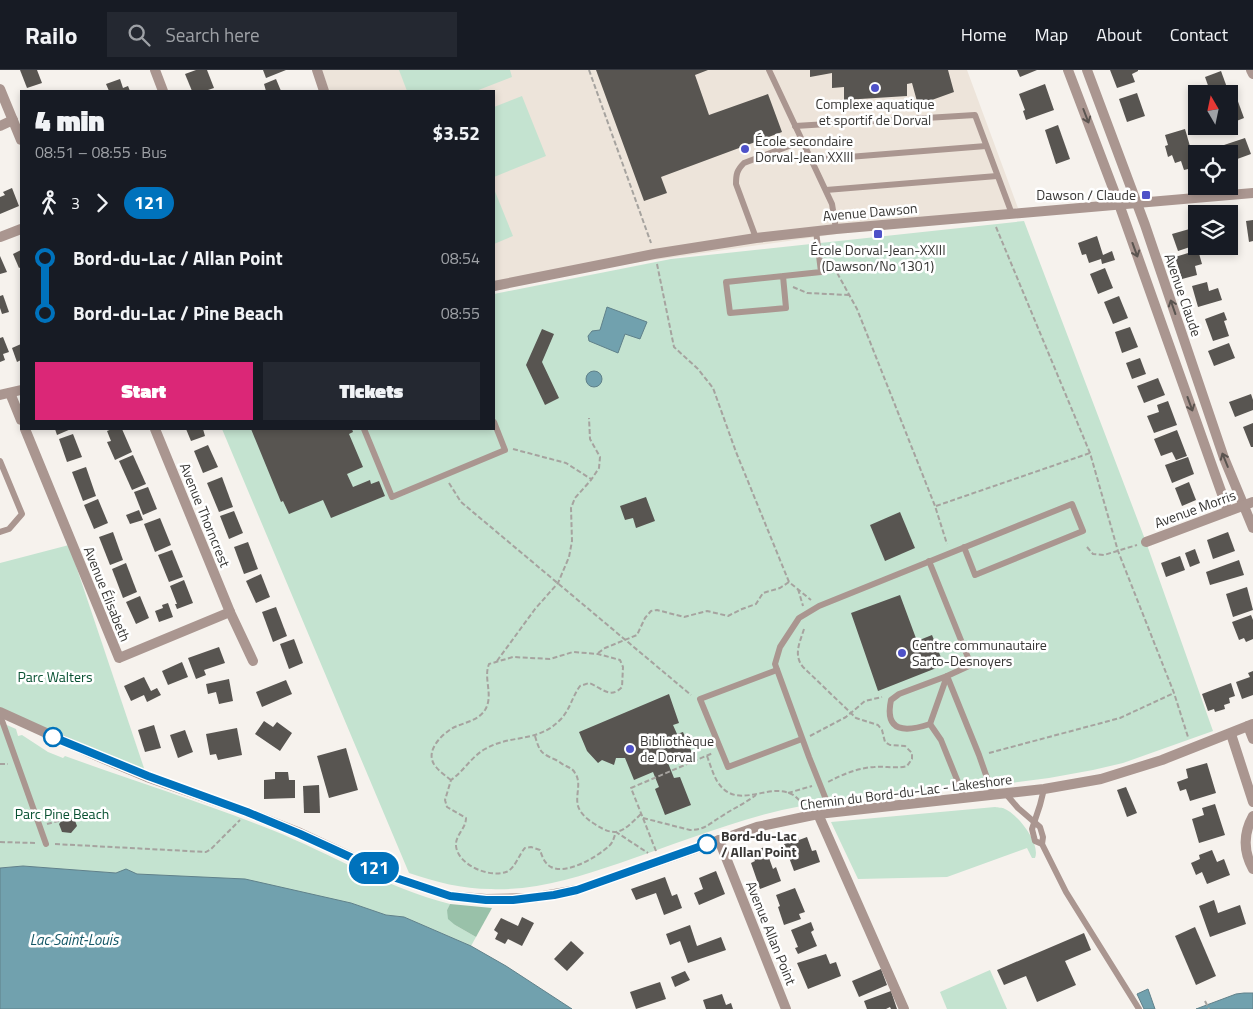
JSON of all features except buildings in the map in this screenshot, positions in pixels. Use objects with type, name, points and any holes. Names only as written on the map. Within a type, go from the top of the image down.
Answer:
[{"type":"street","points":[[154,70],[163,90]]},
{"type":"street","points":[[317,70],[324,90]]},
{"type":"street","points":[[1068,70],[1119,204],[1228,511]]},
{"type":"street","name":"Avenue Claude","points":[[1087,70],[1136,202],[1224,458],[1249,504],[1253,528]]},
{"type":"street","points":[[1252,70],[1253,74]]},
{"type":"street","points":[[0,89],[20,138]]},
{"type":"street","points":[[0,126],[13,120]]},
{"type":"street","name":"Avenue Dawson","points":[[495,286],[654,254],[756,238],[836,229],[1253,193]]},
{"type":"street","points":[[0,237],[20,229]]},
{"type":"street","points":[[20,390],[5,394],[20,418]]},
{"type":"street","name":"Avenue Élisabeth","points":[[25,430],[119,658],[230,612]]},
{"type":"street","name":"Avenue Thorncrest","points":[[155,430],[230,612],[254,661]]},
{"type":"street","name":"Avenue Morris","points":[[1146,542],[1249,504]]},
{"type":"street","name":"Chemin du Bord-du-Lac - Lakeshore","points":[[0,714],[131,770],[247,812],[396,878],[450,896],[486,900],[513,900],[577,890],[757,827],[818,814],[1073,785],[1129,772],[1251,725]]},
{"type":"street","points":[[1251,725],[1253,739]]},
{"type":"street","points":[[1231,734],[1253,802]]},
{"type":"street","points":[[818,814],[904,1009]]},
{"type":"street","points":[[1253,816],[1247,827],[1245,844],[1253,869]]},
{"type":"street","name":"Avenue Allan Point","points":[[720,840],[786,1009]]},
{"type":"lane","points":[[769,70],[832,204],[836,229]]},
{"type":"lane","points":[[795,126],[975,115],[1012,214]]},
{"type":"lane","points":[[756,238],[736,184],[738,168],[744,163],[802,141]]},
{"type":"lane","points":[[811,160],[986,146]]},
{"type":"lane","points":[[826,190],[997,176]]},
{"type":"lane","points":[[783,276],[786,308],[730,314],[726,282],[783,276],[821,272],[816,231]]},
{"type":"lane","points":[[364,430],[392,496],[505,450],[495,425]]},
{"type":"lane","points":[[0,461],[22,514],[9,529],[0,532]]},
{"type":"lane","points":[[831,812],[775,664],[780,647],[799,618],[819,606],[929,561],[964,547],[1072,504],[1083,531],[975,575],[964,547]]},
{"type":"lane","points":[[929,561],[971,666],[899,694],[891,700],[888,712],[892,721],[899,728],[908,730],[930,724]]},
{"type":"lane","points":[[777,670],[700,699],[728,767],[802,739]]},
{"type":"lane","points":[[930,724],[947,676]]},
{"type":"lane","points":[[947,676],[980,756],[993,795]]},
{"type":"lane","points":[[0,714],[46,844]]},
{"type":"lane","points":[[930,724],[941,740],[964,797]]},
{"type":"lane","points":[[1034,823],[1044,789]]},
{"type":"lane","points":[[1006,794],[1018,808],[1040,827],[1043,837],[1042,844],[1066,892],[1139,1009]]},
{"type":"path","points":[[589,70],[654,254],[674,347],[698,369],[713,388],[736,452],[789,582],[819,606]]},
{"type":"path","points":[[992,216],[1090,453],[1118,551],[1174,693],[1189,739]]},
{"type":"path","points":[[819,256],[828,257],[858,309],[935,506],[949,553]]},
{"type":"path","points":[[783,276],[793,287],[807,293],[850,295]]},
{"type":"path","points":[[497,661],[535,609],[558,583],[569,557],[572,541],[571,508],[575,498],[599,468],[600,457],[590,439],[588,418]]},
{"type":"path","points":[[505,450],[515,448],[566,463],[591,480]]},
{"type":"path","points":[[935,506],[1090,453]]},
{"type":"path","points":[[445,475],[461,502],[690,694],[700,699]]},
{"type":"path","points":[[1086,547],[1093,554],[1104,555],[1146,542]]},
{"type":"path","points":[[598,654],[605,648],[637,635],[645,618],[651,611],[660,610],[684,618],[707,611],[728,616],[756,604],[763,593],[768,590],[780,588],[789,582]]},
{"type":"path","points":[[798,590],[804,609]]},
{"type":"path","points":[[788,793],[812,786],[820,786],[847,772],[858,769],[873,766],[907,766],[912,758],[912,753],[904,746],[890,745],[885,742],[882,730],[878,725],[856,718],[800,664],[798,649],[805,625]]},
{"type":"path","points":[[451,780],[434,765],[432,752],[436,743],[452,728],[476,719],[485,710],[489,699],[490,685],[487,668],[489,664],[513,656],[550,659],[573,652],[598,654],[620,660],[623,667],[622,687],[619,690],[610,693],[601,691],[594,685],[584,684],[577,691],[569,710],[561,720],[550,728],[535,736],[500,741],[470,760],[462,772],[451,780],[445,800],[447,807],[466,818],[464,827],[456,838],[457,851],[465,863],[494,873],[506,872],[525,848],[531,847],[540,850],[546,863],[552,867],[574,867],[611,845],[616,832]]},
{"type":"path","points":[[980,756],[1120,718],[1174,693]]},
{"type":"path","points":[[802,739],[846,717],[866,701],[899,694]]},
{"type":"path","points":[[535,736],[544,755],[570,768],[575,773],[578,780],[577,804],[579,810],[588,820],[610,833],[626,829],[641,814]]},
{"type":"path","points":[[660,860],[631,788],[714,753]]},
{"type":"path","points":[[707,756],[717,782],[729,792],[741,796],[778,791],[788,793],[800,800],[802,805],[818,814]]},
{"type":"path","points":[[643,818],[690,830],[698,830],[707,827],[757,795]]},
{"type":"path","points":[[0,842],[206,852],[247,812]]},
{"type":"path","points":[[40,826],[58,821],[61,822]]},
{"type":"path","points":[[616,832],[660,860]]},
{"type":"path","points":[[1205,1001],[1209,1009]]},
{"type":"shaded area","name":"École secondaire Dorval-Jean XXIII","points":[[322,70],[967,70],[1018,208],[495,283],[495,90],[329,90]]},
{"type":"green space","points":[[399,70],[510,70],[512,77],[479,90],[407,90]]},
{"type":"green space","points":[[522,96],[546,156],[495,177],[495,107]]},
{"type":"green space","points":[[495,191],[513,236],[495,244]]},
{"type":"green space","points":[[1024,221],[1146,542],[1213,731],[1123,763],[1093,770],[1011,783],[998,778],[997,780],[946,785],[940,790],[841,800],[782,810],[761,815],[588,873],[541,885],[524,888],[480,889],[439,882],[409,873],[222,430],[495,430],[495,294],[671,259]]},
{"type":"green space","name":"Parc Walters","points":[[69,545],[147,777],[0,712],[0,563]]},
{"type":"green space","name":"Parc Pine Beach","points":[[0,722],[16,729],[18,736],[22,735],[48,752],[63,758],[65,756],[246,820],[294,839],[382,880],[450,904],[447,910],[455,925],[476,937],[471,946],[404,917],[386,915],[351,903],[137,874],[126,870],[116,873],[23,866],[0,868]]},
{"type":"green space","points":[[995,807],[1009,811],[1021,822],[1031,837],[1036,852],[1035,858],[1032,858],[1027,848],[947,877],[858,879],[831,822]]},
{"type":"green space","points":[[450,904],[492,908],[476,937],[448,919],[447,910]]},
{"type":"green space","points":[[990,970],[1007,1009],[947,1009],[940,992]]},
{"type":"water","points":[[607,307],[647,322],[640,339],[625,334],[618,353],[589,341],[588,336],[592,331],[600,330]]},
{"type":"water","points":[[591,371],[597,371],[602,376],[600,385],[591,387],[586,382],[586,376]]},
{"type":"water","name":"Lac Saint-Louis","points":[[23,866],[116,873],[126,869],[137,874],[245,879],[351,903],[386,915],[404,917],[471,946],[506,966],[572,1009],[0,1009],[0,868]]},
{"type":"water","points":[[1148,989],[1155,1009],[1144,1009],[1137,994]]},
{"type":"water","points":[[1253,993],[1253,1009],[1196,1009],[1236,994]]},
{"type":"bus line","name":"121","points":[[53,737],[148,776],[247,812],[396,878],[450,896],[486,900],[513,900],[554,895],[577,890],[707,844]]},
{"type":"place","name":"Complexe aquatique et sportif de Dorval","points":[[875,88]]},
{"type":"place","name":"École secondaire Dorval-Jean XXIII","points":[[745,149]]},
{"type":"place","name":"Dawson / Claude","points":[[1146,195]]},
{"type":"place","name":"École Dorval-Jean-XXIII (Dawson/No 1301)","points":[[878,234]]},
{"type":"place","name":"Centre communautaire Sarto-Desnoyers","points":[[902,653]]},
{"type":"place","name":"Bibliothèque de Dorval","points":[[630,749]]},
{"type":"place","name":"Bord-du-Lac / Allan Point","points":[[707,844]]}]
